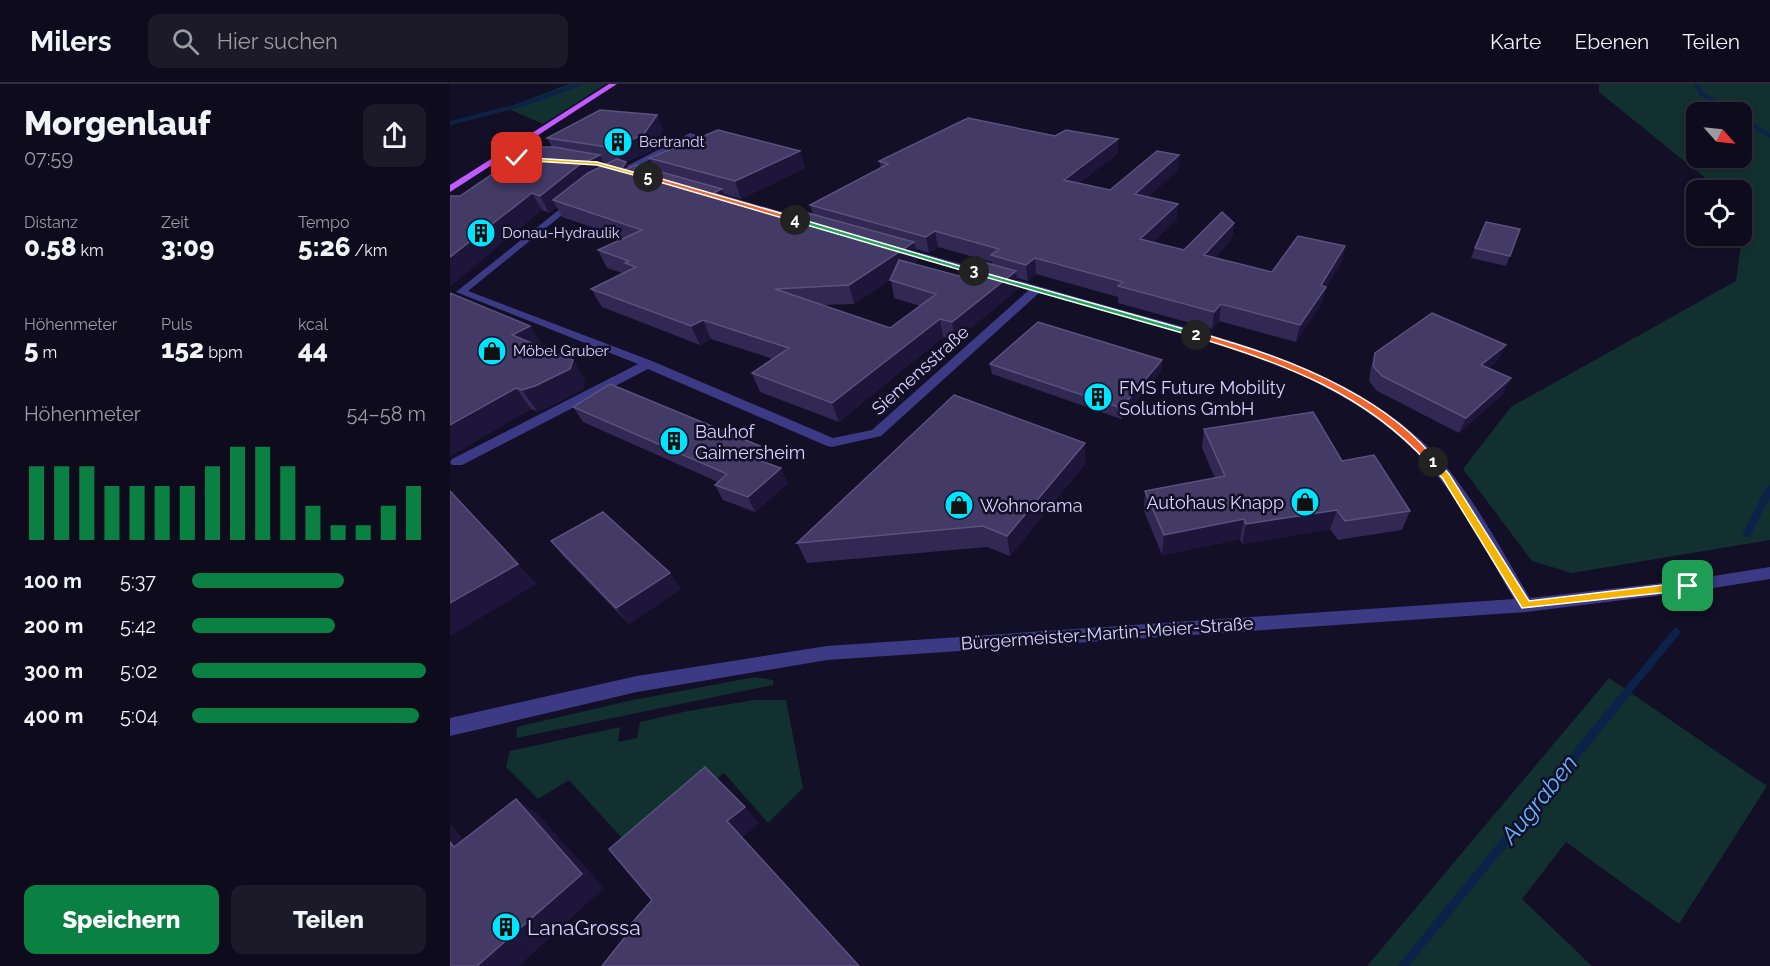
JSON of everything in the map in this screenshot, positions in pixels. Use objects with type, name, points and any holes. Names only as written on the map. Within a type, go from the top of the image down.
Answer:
[{"type":"main road","points":[[450,189],[614,84]]},
{"type":"street","points":[[602,181],[693,135]]},
{"type":"street","points":[[498,159],[552,159]]},
{"type":"street","points":[[606,165],[645,176]]},
{"type":"street","name":"Siemensstraße","points":[[582,194],[461,291],[648,364],[832,443],[876,433],[1036,290]]},
{"type":"street","points":[[885,246],[1270,357],[1319,377],[1375,411],[1417,445],[1446,477],[1526,605]]},
{"type":"street","points":[[457,462],[648,364]]},
{"type":"street","name":"Bürgermeister-Martin-Meier-Straße","points":[[450,727],[622,686],[718,668],[827,653],[1526,605],[1688,586],[1770,573]]},
{"type":"green space","points":[[569,84],[606,84],[543,124],[506,108]]},
{"type":"green space","points":[[1599,84],[1770,84],[1770,540],[1572,573],[1532,561],[1463,469],[1511,407],[1736,281],[1741,246],[1752,246],[1752,180],[1708,180],[1693,168],[1752,168],[1752,102],[1686,102],[1686,162],[1599,92]]},
{"type":"green space","points":[[755,677],[773,680],[773,685],[516,738],[517,727],[628,701]]},
{"type":"green space","points":[[1609,678],[1767,786],[1679,924],[1566,842],[1522,899],[1592,966],[1367,966]]},
{"type":"green space","points":[[754,700],[786,700],[803,788],[768,823],[724,773],[630,847],[569,780],[538,799],[506,767],[510,751],[620,727],[618,742],[637,738],[640,722]]},
{"type":"building","points":[[600,110],[657,115],[644,134],[614,148],[547,138]]},
{"type":"building","points":[[968,118],[1055,136],[1066,130],[1118,139],[1064,180],[1110,190],[1157,151],[1179,155],[1135,194],[1178,204],[1140,239],[1184,250],[1222,212],[1234,223],[1204,255],[1272,272],[1298,236],[1345,246],[1321,285],[1326,287],[1300,325],[1221,304],[1214,312],[1118,286],[1123,282],[1035,258],[1026,265],[991,255],[999,249],[935,231],[926,237],[810,205],[888,164],[879,161]]},
{"type":"building","points":[[718,130],[800,151],[735,181],[649,158]]},
{"type":"building","points":[[532,147],[554,147],[600,155],[579,165],[540,196],[532,193],[450,257],[450,196],[460,196]]},
{"type":"building","points":[[617,159],[626,162],[620,171],[636,165],[722,189],[713,193],[786,214],[797,210],[914,242],[849,285],[775,289],[890,328],[936,294],[890,280],[899,260],[959,276],[980,261],[1016,271],[952,322],[940,319],[832,403],[752,373],[789,348],[703,320],[691,326],[591,289],[636,267],[625,263],[629,261],[598,250],[642,230],[553,200],[588,173]]},
{"type":"building","points":[[1486,222],[1520,229],[1510,256],[1475,248]]},
{"type":"building","points":[[450,293],[530,326],[512,335],[573,360],[570,369],[535,386],[522,390],[516,388],[450,425]]},
{"type":"building","points":[[1432,313],[1506,345],[1481,365],[1511,378],[1466,418],[1382,376],[1373,366],[1375,353]]},
{"type":"building","name":"FMS Future Mobility Solutions GmbH","points":[[1038,322],[1162,360],[1121,408],[990,364]]},
{"type":"building","points":[[610,384],[760,446],[747,456],[781,468],[748,497],[715,485],[727,474],[573,407]]},
{"type":"building","name":"Wohnorama","points":[[954,395],[1085,443],[1007,536],[983,526],[797,543]]},
{"type":"building","points":[[1313,412],[1342,461],[1374,455],[1410,511],[1345,521],[1337,510],[1246,524],[1244,519],[1164,535],[1145,491],[1225,476],[1204,429]]},
{"type":"building","points":[[450,491],[518,564],[450,603]]},
{"type":"building","points":[[603,512],[670,573],[616,608],[551,541]]},
{"type":"building","points":[[705,767],[745,807],[727,821],[859,966],[602,966],[633,927],[632,923],[652,900],[609,849]]},
{"type":"building","name":"LanaGrossa","points":[[516,799],[582,874],[477,966],[450,966],[450,842],[454,847]]},
{"type":"waterway","points":[[450,123],[521,105],[580,84]]},
{"type":"waterway","name":"Augraben","points":[[1696,84],[1701,93],[1716,102]]},
{"type":"waterway","name":"Augraben","points":[[1752,124],[1770,136]]},
{"type":"waterway","name":"Augraben","points":[[1747,533],[1770,489]]},
{"type":"waterway","name":"Augraben","points":[[1626,693],[1676,632]]},
{"type":"waterway","name":"Augraben","points":[[1403,966],[1628,691]]},
{"type":"place","name":"Bertrandt","points":[[618,142]]},
{"type":"place","name":"Donau-Hydraulik","points":[[481,233]]},
{"type":"place","name":"Möbel Gruber","points":[[492,351]]},
{"type":"place","name":"FMS Future Mobility Solutions GmbH","points":[[1098,397]]},
{"type":"place","name":"Bauhof Gaimersheim","points":[[674,441]]},
{"type":"place","name":"Autohaus Knapp","points":[[1305,502]]},
{"type":"place","name":"Wohnorama","points":[[959,505]]},
{"type":"place","name":"LanaGrossa","points":[[506,927]]},
{"type":"route","points":[[517,158],[564,159],[597,163],[623,170],[1226,343],[1270,357],[1319,377],[1375,411],[1417,445],[1446,477],[1526,605],[1688,586]]}]
